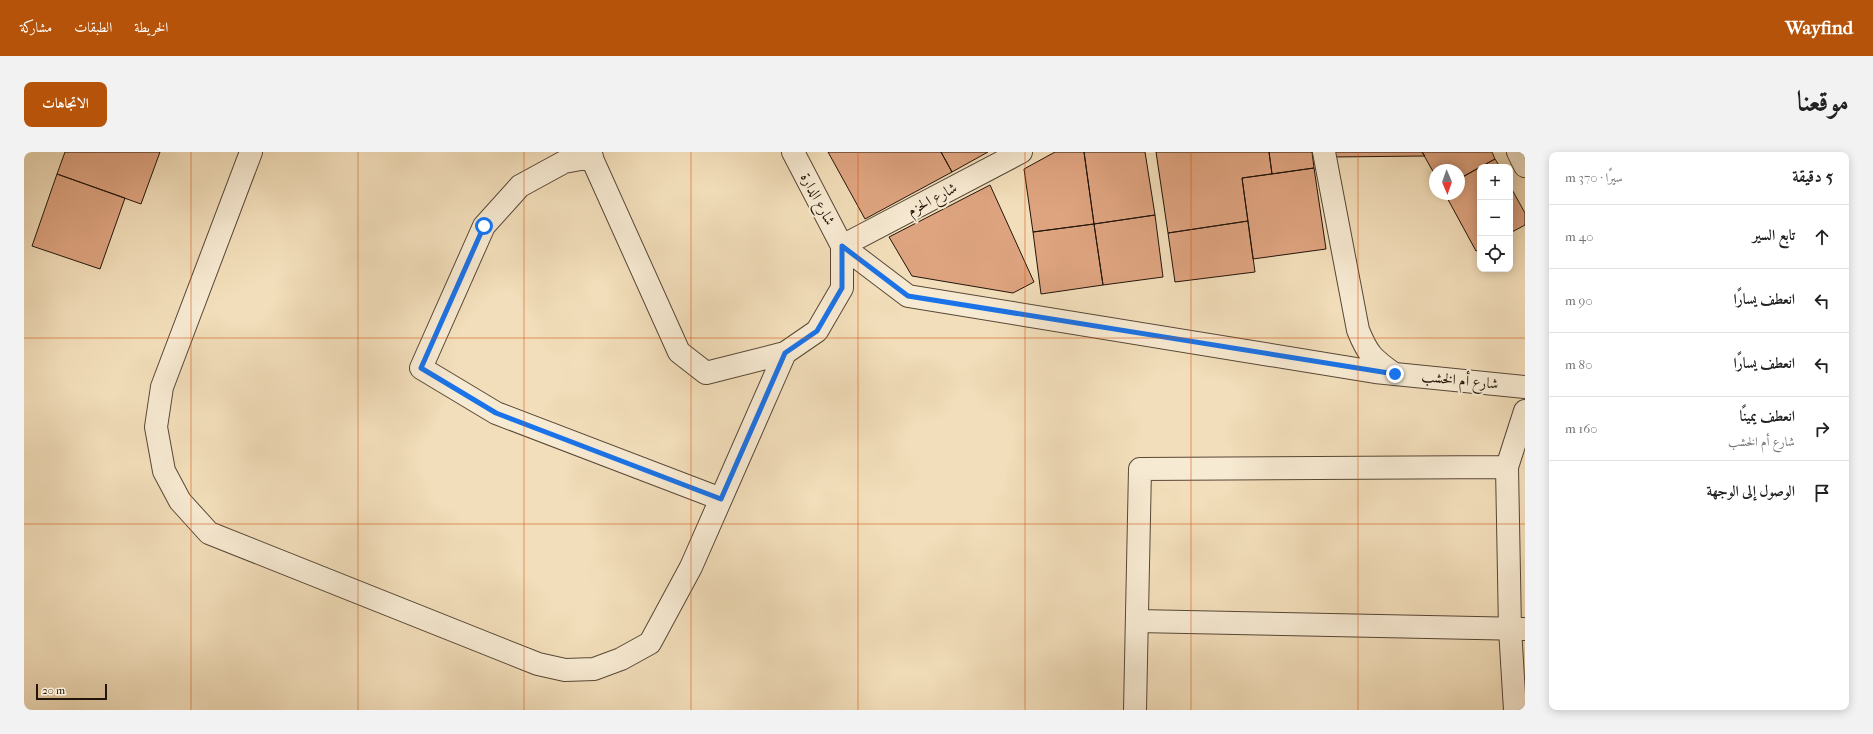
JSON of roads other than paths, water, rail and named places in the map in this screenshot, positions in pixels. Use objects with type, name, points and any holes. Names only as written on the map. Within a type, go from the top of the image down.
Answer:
[{"type":"street","points":[[251,152],[162,386],[156,427],[164,471],[180,501],[209,533],[538,664],[565,670],[594,670],[622,659],[650,643],[691,567],[785,353]]},
{"type":"street","name":"شارع الدارة","points":[[793,152],[842,246]]},
{"type":"street","name":"شارع الحزم","points":[[842,246],[1021,152]]},
{"type":"street","points":[[1324,152],[1358,330],[1365,348],[1373,359],[1395,374]]},
{"type":"street","points":[[1518,152],[1525,166]]},
{"type":"street","points":[[721,499],[496,413],[421,368],[484,226],[520,186],[564,162],[591,154],[679,352],[706,373],[785,353],[817,331],[842,288],[842,246]]},
{"type":"street","name":"شارع أم الخشب","points":[[842,246],[908,296],[1395,374],[1525,387]]},
{"type":"street","points":[[1515,710],[1517,629],[1507,467],[1525,411]]},
{"type":"street","points":[[1135,710],[1140,469],[1507,467]]},
{"type":"street","points":[[1137,621],[1517,629]]}]
